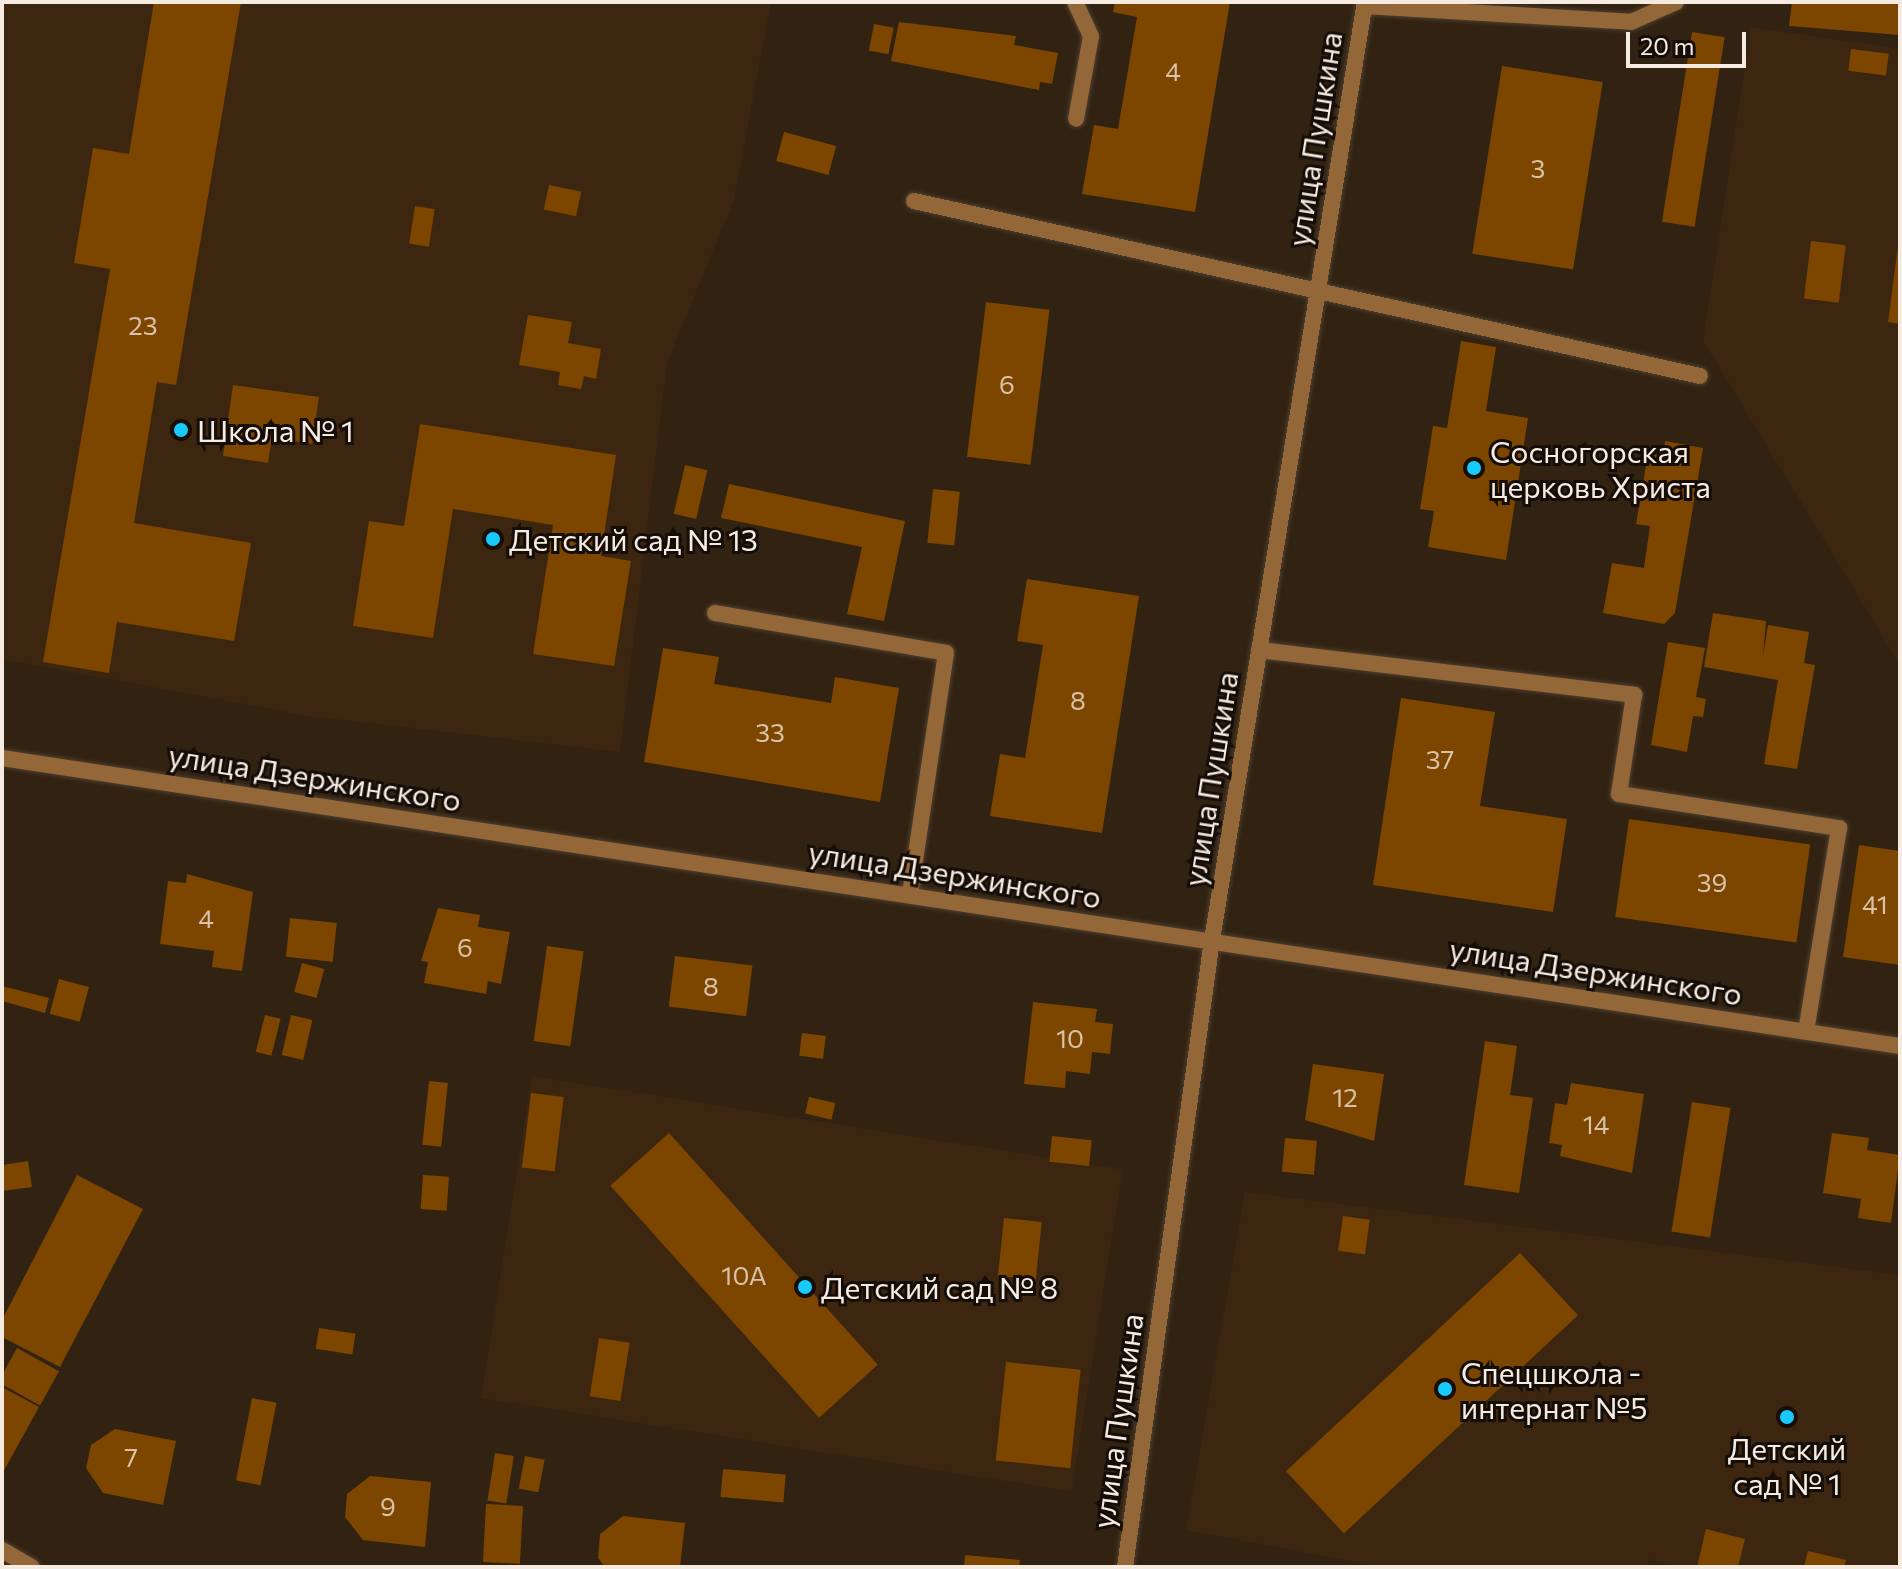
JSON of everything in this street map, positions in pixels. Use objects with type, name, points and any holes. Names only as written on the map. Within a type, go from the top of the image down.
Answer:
[{"type":"street","points":[[1075,2],[1091,36],[1076,119]]},
{"type":"street","points":[[1365,4],[1631,22],[1676,2]]},
{"type":"street","name":"улица Пушкина","points":[[1125,1567],[1212,940],[1365,4]]},
{"type":"street","points":[[914,201],[1700,376]]},
{"type":"street","points":[[715,613],[946,653],[910,895]]},
{"type":"street","points":[[1259,650],[1634,695],[1619,794],[1839,828],[1806,1031]]},
{"type":"street","name":"улица Дзержинского","points":[[2,758],[1900,1046]]},
{"type":"street","points":[[2,1550],[32,1567]]},
{"type":"shaded area","name":"Школа № 1","points":[[2,2],[771,2],[734,200],[667,363],[620,752],[308,716],[2,659]]},
{"type":"shaded area","points":[[1751,27],[1900,49],[1900,665],[1703,341]]},
{"type":"shaded area","name":"Детский сад № 8","points":[[532,1076],[1123,1170],[1072,1492],[481,1398]]},
{"type":"shaded area","name":"Спецшкола - интернат №5","points":[[1245,1192],[1900,1275],[1900,1567],[1682,1567],[1649,1559],[1647,1567],[1381,1567],[1186,1530]]},
{"type":"building","points":[[154,2],[241,2],[176,385],[157,382],[134,523],[251,543],[234,641],[117,622],[109,673],[43,662],[110,269],[74,263],[93,148],[129,154]]},
{"type":"building","points":[[1115,2],[1230,2],[1195,212],[1082,194],[1094,125],[1118,129],[1137,17],[1113,12]]},
{"type":"building","points":[[1792,2],[1900,2],[1900,35],[1789,26]]},
{"type":"building","points":[[899,22],[1016,36],[1014,45],[1058,53],[1052,84],[1040,82],[1039,90],[891,61]]},
{"type":"building","points":[[874,24],[894,28],[888,54],[869,51]]},
{"type":"building","points":[[1692,32],[1725,37],[1695,227],[1662,222]]},
{"type":"building","points":[[1851,49],[1889,54],[1886,75],[1848,71]]},
{"type":"building","points":[[1502,66],[1603,82],[1573,270],[1472,254]]},
{"type":"building","points":[[784,132],[836,146],[828,175],[776,161]]},
{"type":"building","points":[[549,185],[581,192],[576,216],[544,209]]},
{"type":"building","points":[[415,206],[435,209],[429,247],[409,244]]},
{"type":"building","points":[[1811,241],[1846,245],[1839,303],[1804,299]]},
{"type":"building","points":[[1900,246],[1900,324],[1888,322]]},
{"type":"building","points":[[986,302],[1050,310],[1031,465],[967,457]]},
{"type":"building","points":[[528,315],[572,322],[568,343],[601,349],[596,379],[584,376],[581,389],[558,385],[560,372],[519,365]]},
{"type":"building","name":"Сосногорская церковь Христа","points":[[1461,341],[1496,347],[1486,411],[1528,418],[1506,560],[1428,547],[1434,511],[1420,509],[1433,426],[1447,428]]},
{"type":"building","points":[[233,385],[319,397],[312,444],[272,437],[268,463],[223,456]]},
{"type":"building","points":[[420,424],[616,455],[601,556],[631,561],[614,666],[533,654],[553,525],[453,509],[433,638],[353,626],[369,521],[404,526]]},
{"type":"building","points":[[1665,441],[1703,448],[1675,613],[1664,624],[1603,613],[1612,563],[1644,568],[1650,526],[1636,524],[1648,454],[1663,456]]},
{"type":"building","points":[[685,465],[707,470],[696,519],[674,514]]},
{"type":"building","points":[[729,484],[905,521],[884,621],[847,614],[862,547],[721,518]]},
{"type":"building","points":[[933,489],[960,492],[954,546],[927,543]]},
{"type":"building","points":[[1027,579],[1139,596],[1102,833],[990,816],[1000,754],[1025,758],[1043,645],[1017,641]]},
{"type":"building","points":[[1713,613],[1766,621],[1763,656],[1768,625],[1809,632],[1804,663],[1815,665],[1797,769],[1764,764],[1778,680],[1704,667]]},
{"type":"building","points":[[1668,642],[1705,648],[1696,697],[1706,699],[1703,717],[1693,716],[1687,752],[1651,745]]},
{"type":"building","points":[[663,648],[719,657],[714,684],[831,703],[835,677],[899,688],[880,802],[644,762]]},
{"type":"building","points":[[1401,698],[1495,712],[1480,806],[1567,819],[1553,912],[1373,885]]},
{"type":"building","points":[[1629,819],[1810,844],[1796,943],[1615,917]]},
{"type":"building","points":[[1859,845],[1900,851],[1900,965],[1843,957]]},
{"type":"building","points":[[187,874],[253,892],[242,971],[212,967],[214,951],[160,944],[168,881],[186,883]]},
{"type":"building","points":[[438,908],[480,915],[478,927],[510,932],[501,984],[488,981],[486,994],[424,983],[428,962],[421,961]]},
{"type":"building","points":[[290,918],[337,923],[333,962],[286,957]]},
{"type":"building","points":[[547,946],[584,951],[570,1046],[534,1041]]},
{"type":"building","points":[[675,956],[752,966],[746,1016],[669,1007]]},
{"type":"building","points":[[302,963],[324,969],[316,998],[294,992]]},
{"type":"building","points":[[59,979],[89,987],[80,1022],[50,1014]]},
{"type":"building","points":[[2,986],[49,998],[45,1013],[2,1001]]},
{"type":"building","points":[[1033,1002],[1097,1009],[1095,1022],[1113,1024],[1110,1054],[1092,1052],[1090,1074],[1066,1071],[1065,1088],[1024,1084]]},
{"type":"building","points":[[265,1015],[281,1019],[271,1056],[256,1052]]},
{"type":"building","points":[[291,1015],[312,1020],[303,1060],[282,1055]]},
{"type":"building","points":[[802,1033],[826,1036],[823,1059],[799,1056]]},
{"type":"building","points":[[1485,1041],[1517,1046],[1510,1095],[1533,1098],[1519,1193],[1464,1185]]},
{"type":"building","points":[[1313,1064],[1384,1074],[1374,1141],[1305,1120]]},
{"type":"building","points":[[429,1081],[448,1083],[441,1147],[422,1145]]},
{"type":"building","points":[[1571,1083],[1644,1094],[1632,1173],[1560,1156],[1562,1145],[1549,1143],[1555,1103],[1567,1105]]},
{"type":"building","points":[[531,1093],[564,1097],[555,1171],[522,1167]]},
{"type":"building","points":[[809,1097],[835,1103],[831,1120],[805,1114]]},
{"type":"building","points":[[1692,1102],[1731,1108],[1710,1237],[1672,1231]]},
{"type":"building","points":[[669,1133],[878,1365],[819,1418],[610,1186]]},
{"type":"building","points":[[1832,1133],[1869,1138],[1867,1150],[1900,1155],[1891,1223],[1858,1218],[1861,1199],[1823,1193]]},
{"type":"building","points":[[1052,1136],[1092,1140],[1089,1166],[1049,1162]]},
{"type":"building","points":[[1285,1138],[1317,1141],[1314,1175],[1282,1172]]},
{"type":"building","points":[[28,1161],[32,1187],[2,1191],[2,1165]]},
{"type":"building","points":[[77,1175],[143,1209],[60,1367],[2,1337],[2,1320]]},
{"type":"building","points":[[423,1175],[449,1177],[447,1211],[421,1209]]},
{"type":"building","points":[[1343,1216],[1370,1220],[1365,1254],[1338,1251]]},
{"type":"building","points":[[1004,1218],[1042,1222],[1036,1280],[998,1276]]},
{"type":"building","points":[[1520,1253],[1578,1315],[1344,1533],[1286,1471]]},
{"type":"building","points":[[319,1328],[356,1334],[352,1355],[316,1349]]},
{"type":"building","points":[[599,1338],[630,1343],[620,1401],[590,1396]]},
{"type":"building","points":[[17,1348],[59,1371],[40,1405],[2,1384],[2,1375]]},
{"type":"building","points":[[1006,1362],[1081,1370],[1070,1468],[996,1460]]},
{"type":"building","points":[[2,1387],[39,1407],[2,1474]]},
{"type":"building","points":[[252,1398],[277,1403],[261,1485],[236,1480]]},
{"type":"building","points":[[115,1429],[176,1441],[163,1505],[103,1493],[86,1468],[91,1445]]},
{"type":"building","points":[[495,1453],[514,1456],[506,1503],[487,1500]]},
{"type":"building","points":[[525,1456],[545,1460],[538,1492],[519,1488]]},
{"type":"building","points":[[723,1469],[786,1474],[783,1502],[721,1497]]},
{"type":"building","points":[[370,1476],[431,1482],[425,1547],[363,1540],[345,1517],[347,1494]]},
{"type":"building","points":[[486,1504],[523,1506],[520,1564],[483,1562]]},
{"type":"building","points":[[623,1516],[685,1523],[680,1567],[605,1567],[598,1558],[600,1534]]},
{"type":"building","points":[[1706,1529],[1745,1539],[1738,1567],[1697,1567]]},
{"type":"building","points":[[1808,1551],[1846,1560],[1844,1567],[1804,1567]]},
{"type":"building","points":[[965,1555],[1020,1560],[1019,1567],[964,1567]]},
{"type":"place","name":"Школа № 1","points":[[181,430]]},
{"type":"place","name":"Сосногорская церковь Христа","points":[[1474,468]]},
{"type":"place","name":"Детский сад № 13","points":[[493,539]]},
{"type":"place","name":"Детский сад № 8","points":[[805,1287]]},
{"type":"place","name":"Спецшкола - интернат №5","points":[[1445,1389]]},
{"type":"place","name":"Детский сад № 1","points":[[1787,1417]]}]
